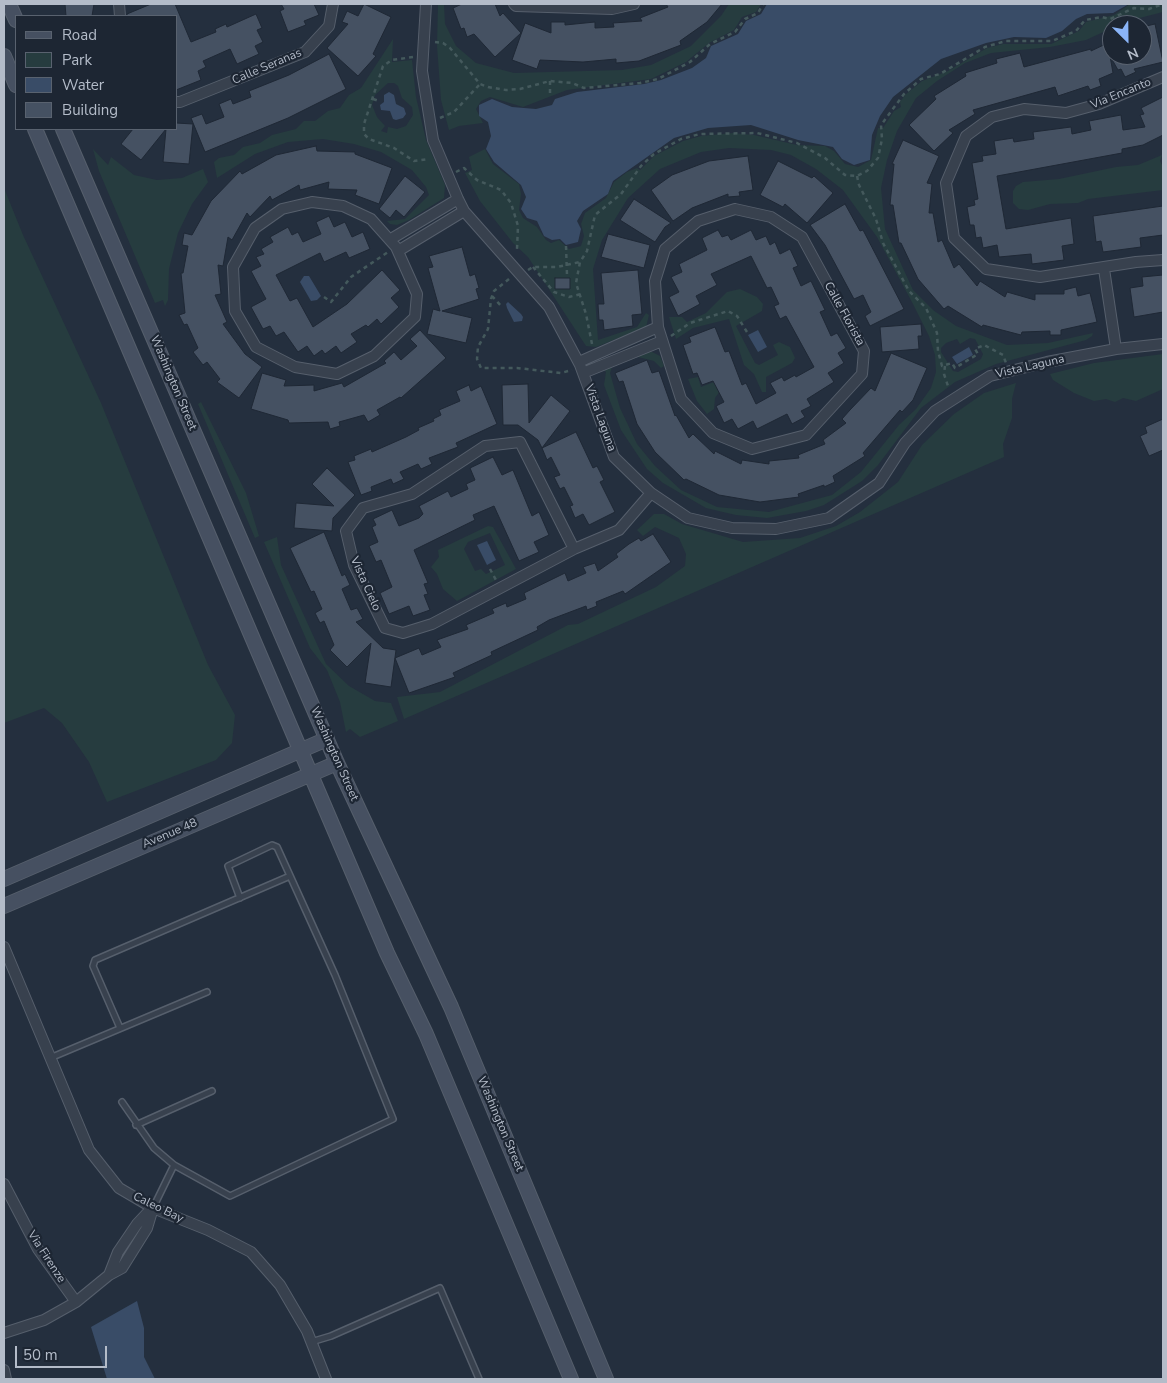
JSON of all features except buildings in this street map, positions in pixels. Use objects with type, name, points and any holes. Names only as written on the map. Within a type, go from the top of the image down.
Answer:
[{"type":"main road","points":[[9,4],[15,18]]},
{"type":"main road","points":[[4,56],[15,83]]},
{"type":"main road","points":[[36,130],[387,953],[426,1034],[571,1379]]},
{"type":"main road","name":"Washington Street","points":[[63,130],[337,763],[451,1007],[606,1379]]},
{"type":"main road","name":"Avenue 48","points":[[4,879],[327,739]]},
{"type":"main road","name":"Avenue 48","points":[[4,906],[337,763]]},
{"type":"street","name":"Calle Seranas","points":[[178,102],[305,52],[329,26],[334,4]]},
{"type":"street","name":"Vista Laguna","points":[[426,4],[422,71],[430,120],[434,140],[464,211],[548,307],[581,367],[614,457],[651,493],[688,518],[732,528],[776,529],[829,518],[879,483],[904,443],[935,411],[990,376],[1048,362],[1116,349],[1163,344]]},
{"type":"street","points":[[514,4],[516,6],[612,9],[634,4]]},
{"type":"street","name":"Via Encanto","points":[[1163,77],[1099,104],[1066,113],[1024,109],[992,117],[966,136],[946,183],[954,238],[986,269],[1040,277],[1104,269],[1136,262],[1163,260]]},
{"type":"street","points":[[395,245],[458,199]]},
{"type":"street","points":[[312,202],[343,206],[372,219],[395,245],[417,294],[415,317],[374,356],[336,374],[295,367],[256,347],[235,311],[233,266],[255,228],[282,209],[312,202]]},
{"type":"street","name":"Calle Florista","points":[[735,209],[771,217],[802,237],[864,351],[862,374],[806,436],[752,449],[713,433],[681,399],[662,341],[658,327],[655,281],[665,249],[698,221],[735,209]]},
{"type":"street","points":[[395,245],[464,211]]},
{"type":"street","points":[[1104,269],[1116,349]]},
{"type":"street","points":[[581,367],[594,355],[658,327]]},
{"type":"street","points":[[581,367],[662,341]]},
{"type":"street","name":"Vista Cielo","points":[[574,549],[520,442],[485,446],[412,494],[364,508],[346,531],[354,565],[384,628],[403,633],[432,624],[574,549],[619,530],[651,493]]},
{"type":"street","name":"Caleo Bay","points":[[4,947],[89,1150],[119,1188],[153,1208],[208,1230],[251,1252],[280,1285],[311,1342],[326,1379]]},
{"type":"street","name":"Via Firenze","points":[[4,1184],[38,1249],[76,1302]]},
{"type":"street","points":[[4,1333],[44,1320],[76,1302],[109,1275],[122,1268],[128,1262],[147,1228],[153,1208]]},
{"type":"street","points":[[4,1370],[6,1379]]},
{"type":"lane","points":[[122,1102],[136,1125],[154,1148],[174,1165],[230,1196],[393,1119],[335,975],[277,847],[272,845],[264,848],[228,866],[240,898]]},
{"type":"lane","points":[[120,1028],[93,966],[95,960],[290,876]]},
{"type":"lane","points":[[50,1058],[207,992]]},
{"type":"lane","points":[[136,1125],[212,1091]]},
{"type":"lane","points":[[153,1208],[174,1165]]},
{"type":"lane","points":[[311,1342],[331,1336],[440,1288],[479,1379]]},
{"type":"path","points":[[423,42],[443,43],[480,84],[506,90],[550,81],[572,83],[584,88],[658,80],[690,62],[710,44],[735,32],[745,19],[758,13],[763,4]]},
{"type":"path","points":[[594,355],[576,283],[580,262],[587,251],[595,215],[621,194],[647,160],[682,139],[700,134],[736,132],[780,137],[798,143],[825,158],[845,175],[857,176],[867,171],[878,158],[882,140],[881,125],[904,94],[921,79],[940,74],[985,46],[1006,41],[1052,42],[1076,30],[1085,20],[1102,17],[1110,19],[1134,8],[1149,9],[1163,4]]},
{"type":"path","points":[[423,56],[401,58],[383,66],[364,124],[364,134],[369,139],[394,148],[414,161],[423,162],[440,155]]},
{"type":"path","points":[[550,81],[550,96]]},
{"type":"path","points":[[430,120],[443,118],[454,112],[480,84]]},
{"type":"path","points":[[373,99],[379,101]]},
{"type":"path","points":[[448,175],[464,168],[477,180],[501,190],[511,202],[518,226],[518,250],[507,259]]},
{"type":"path","points":[[857,176],[858,185],[876,219],[883,243],[909,291],[926,308],[937,333],[940,363],[945,366]]},
{"type":"path","points":[[324,297],[332,302],[351,277],[395,245]]},
{"type":"path","points":[[566,246],[567,275]]},
{"type":"path","points":[[580,262],[567,265],[533,267],[519,273],[494,291],[488,329],[478,347],[477,359],[481,368],[517,368],[561,373],[581,367]]},
{"type":"path","points":[[533,267],[554,292],[569,297],[580,294]]},
{"type":"path","points":[[492,296],[502,306]]},
{"type":"path","points":[[662,341],[690,323],[728,311],[737,316],[747,332]]},
{"type":"path","points":[[945,366],[952,362],[955,368],[978,354],[975,349],[984,344],[1003,355],[1009,371]]},
{"type":"path","points":[[945,366],[947,387],[956,398]]},
{"type":"green space","points":[[438,4],[444,4],[445,24],[456,46],[476,63],[514,73],[622,70],[651,65],[691,46],[721,16],[729,4],[761,4],[756,12],[742,17],[734,30],[709,43],[686,62],[651,79],[567,90],[523,107],[490,97],[481,101],[476,109],[483,123],[459,126],[449,130],[441,100],[437,46]]},
{"type":"green space","points":[[1130,4],[1163,4],[1163,12],[1151,15],[1114,15]]},
{"type":"green space","points":[[1102,18],[1102,33],[1086,40],[1050,47],[991,53],[965,63],[937,81],[916,98],[897,131],[887,160],[881,188],[885,229],[913,290],[933,310],[956,326],[1007,345],[1048,343],[1093,333],[1092,336],[1086,340],[996,364],[955,382],[921,408],[878,465],[862,481],[824,505],[806,511],[767,518],[736,515],[706,508],[663,483],[647,469],[621,430],[604,385],[606,372],[604,370],[645,352],[652,352],[660,356],[664,366],[661,368],[654,361],[638,357],[612,367],[610,373],[620,408],[637,444],[655,466],[681,490],[717,507],[769,512],[832,495],[861,472],[899,425],[916,409],[931,388],[936,372],[935,355],[929,336],[913,304],[877,237],[843,190],[816,169],[791,155],[771,150],[729,148],[701,152],[660,169],[628,198],[602,240],[593,269],[598,340],[637,327],[646,313],[649,315],[646,327],[596,347],[586,346],[528,257],[513,243],[480,201],[465,173],[472,170],[469,157],[485,149],[493,164],[519,184],[521,194],[519,210],[523,218],[537,227],[546,240],[551,243],[559,240],[569,249],[581,246],[584,236],[581,224],[585,213],[606,198],[614,182],[627,172],[637,168],[640,170],[654,156],[683,141],[701,136],[733,133],[754,135],[797,145],[825,146],[834,151],[845,164],[858,167],[871,160],[878,128],[883,128],[894,111],[901,107],[900,102],[905,95],[922,81],[948,71],[987,48],[1003,44],[1051,44],[1079,31],[1086,22]],"holes":[[[555,278],[570,278],[570,289],[555,289]],[[970,338],[975,339],[983,354],[981,359],[958,372],[953,371],[941,352],[941,348],[946,343],[957,339],[960,344]]]},
{"type":"green space","points":[[393,39],[392,62],[412,60],[416,97],[426,140],[445,185],[444,198],[409,220],[397,225],[390,224],[387,221],[405,219],[429,195],[426,187],[412,170],[381,152],[354,144],[323,139],[288,142],[255,154],[217,178],[214,162],[219,158],[234,155],[243,147],[260,143],[272,135],[296,129],[304,121],[315,121],[328,111],[340,108],[349,95],[361,88]],"holes":[[[388,83],[394,83],[398,86],[402,98],[412,107],[413,115],[406,126],[397,129],[388,127],[387,133],[381,131],[385,126],[377,117],[372,105],[375,95]]]},
{"type":"green space","points":[[93,149],[108,165],[111,157],[134,175],[157,180],[182,178],[203,169],[208,182],[192,204],[178,233],[169,269],[168,300],[165,306],[163,300],[155,303],[99,171]]},
{"type":"green space","points":[[1162,155],[1160,161],[1163,167],[1163,190],[1088,199],[1078,203],[1050,204],[1028,210],[1019,209],[1013,203],[1013,191],[1016,186],[1023,182],[1059,179],[1116,167],[1138,165]]},
{"type":"green space","points":[[4,188],[23,235],[101,403],[208,665],[235,715],[232,743],[216,760],[107,802],[89,762],[62,723],[44,708],[4,723]]},
{"type":"green space","points":[[740,289],[757,297],[763,304],[762,311],[736,326],[755,363],[759,365],[778,355],[773,345],[779,342],[790,347],[795,358],[792,363],[766,377],[766,392],[762,392],[754,374],[744,365],[729,319],[693,328],[676,339],[669,317],[682,317],[687,322],[706,313],[727,292]]},
{"type":"green space","points":[[1163,354],[1163,389],[1136,401],[1123,398],[1115,402],[1106,399],[1094,401],[1074,393],[1053,380],[1050,374],[1094,363]]},
{"type":"green space","points":[[698,377],[701,387],[719,380],[720,391],[715,398],[714,409],[707,414],[697,401],[688,379]]},
{"type":"green space","points":[[1016,383],[1012,399],[1012,418],[1003,444],[1004,457],[404,719],[397,697],[440,692],[568,625],[578,624],[656,587],[685,566],[686,554],[679,538],[655,527],[643,536],[637,530],[654,514],[664,514],[682,524],[743,542],[800,538],[836,526],[860,512],[898,482],[922,445],[954,414],[984,393]]},
{"type":"green space","points":[[201,402],[246,493],[259,536],[255,538],[198,404]]},
{"type":"green space","points":[[488,526],[493,527],[516,569],[457,601],[443,589],[437,574],[431,567],[439,557],[438,550]],"holes":[[[490,533],[505,565],[486,574],[481,569],[475,571],[464,549],[468,542]]]},
{"type":"green space","points":[[277,537],[281,565],[326,664],[349,686],[375,701],[391,703],[398,721],[360,737],[350,729],[346,732],[340,702],[327,670],[310,648],[264,542]]},
{"type":"water","points":[[767,4],[1129,4],[1113,13],[1087,14],[1076,19],[1062,31],[1046,38],[1014,37],[986,43],[941,59],[893,97],[880,116],[872,135],[870,160],[854,165],[842,159],[833,147],[798,140],[751,125],[708,128],[674,138],[613,181],[608,194],[583,211],[577,221],[581,229],[578,242],[566,245],[560,239],[552,240],[544,236],[537,221],[527,218],[521,209],[526,197],[521,185],[494,162],[486,149],[491,136],[488,122],[479,116],[479,105],[492,99],[512,107],[536,109],[552,105],[555,99],[577,92],[644,84],[661,80],[692,68],[706,58],[711,46],[738,34],[746,21],[761,14]]},
{"type":"water","points":[[389,92],[394,95],[396,104],[404,108],[406,114],[403,118],[393,119],[390,111],[381,110],[380,105],[384,102],[384,95]]},
{"type":"water","points":[[304,276],[309,276],[321,296],[317,300],[311,301],[300,282]]},
{"type":"water","points":[[508,302],[521,314],[523,317],[522,321],[514,322],[507,308],[506,304]]},
{"type":"water","points":[[758,330],[767,347],[758,352],[748,335]]},
{"type":"water","points":[[969,347],[973,355],[957,364],[952,357]]},
{"type":"water","points":[[487,541],[496,560],[487,565],[477,545]]},
{"type":"water","points":[[137,1301],[144,1328],[144,1357],[155,1379],[107,1379],[91,1327]]}]
